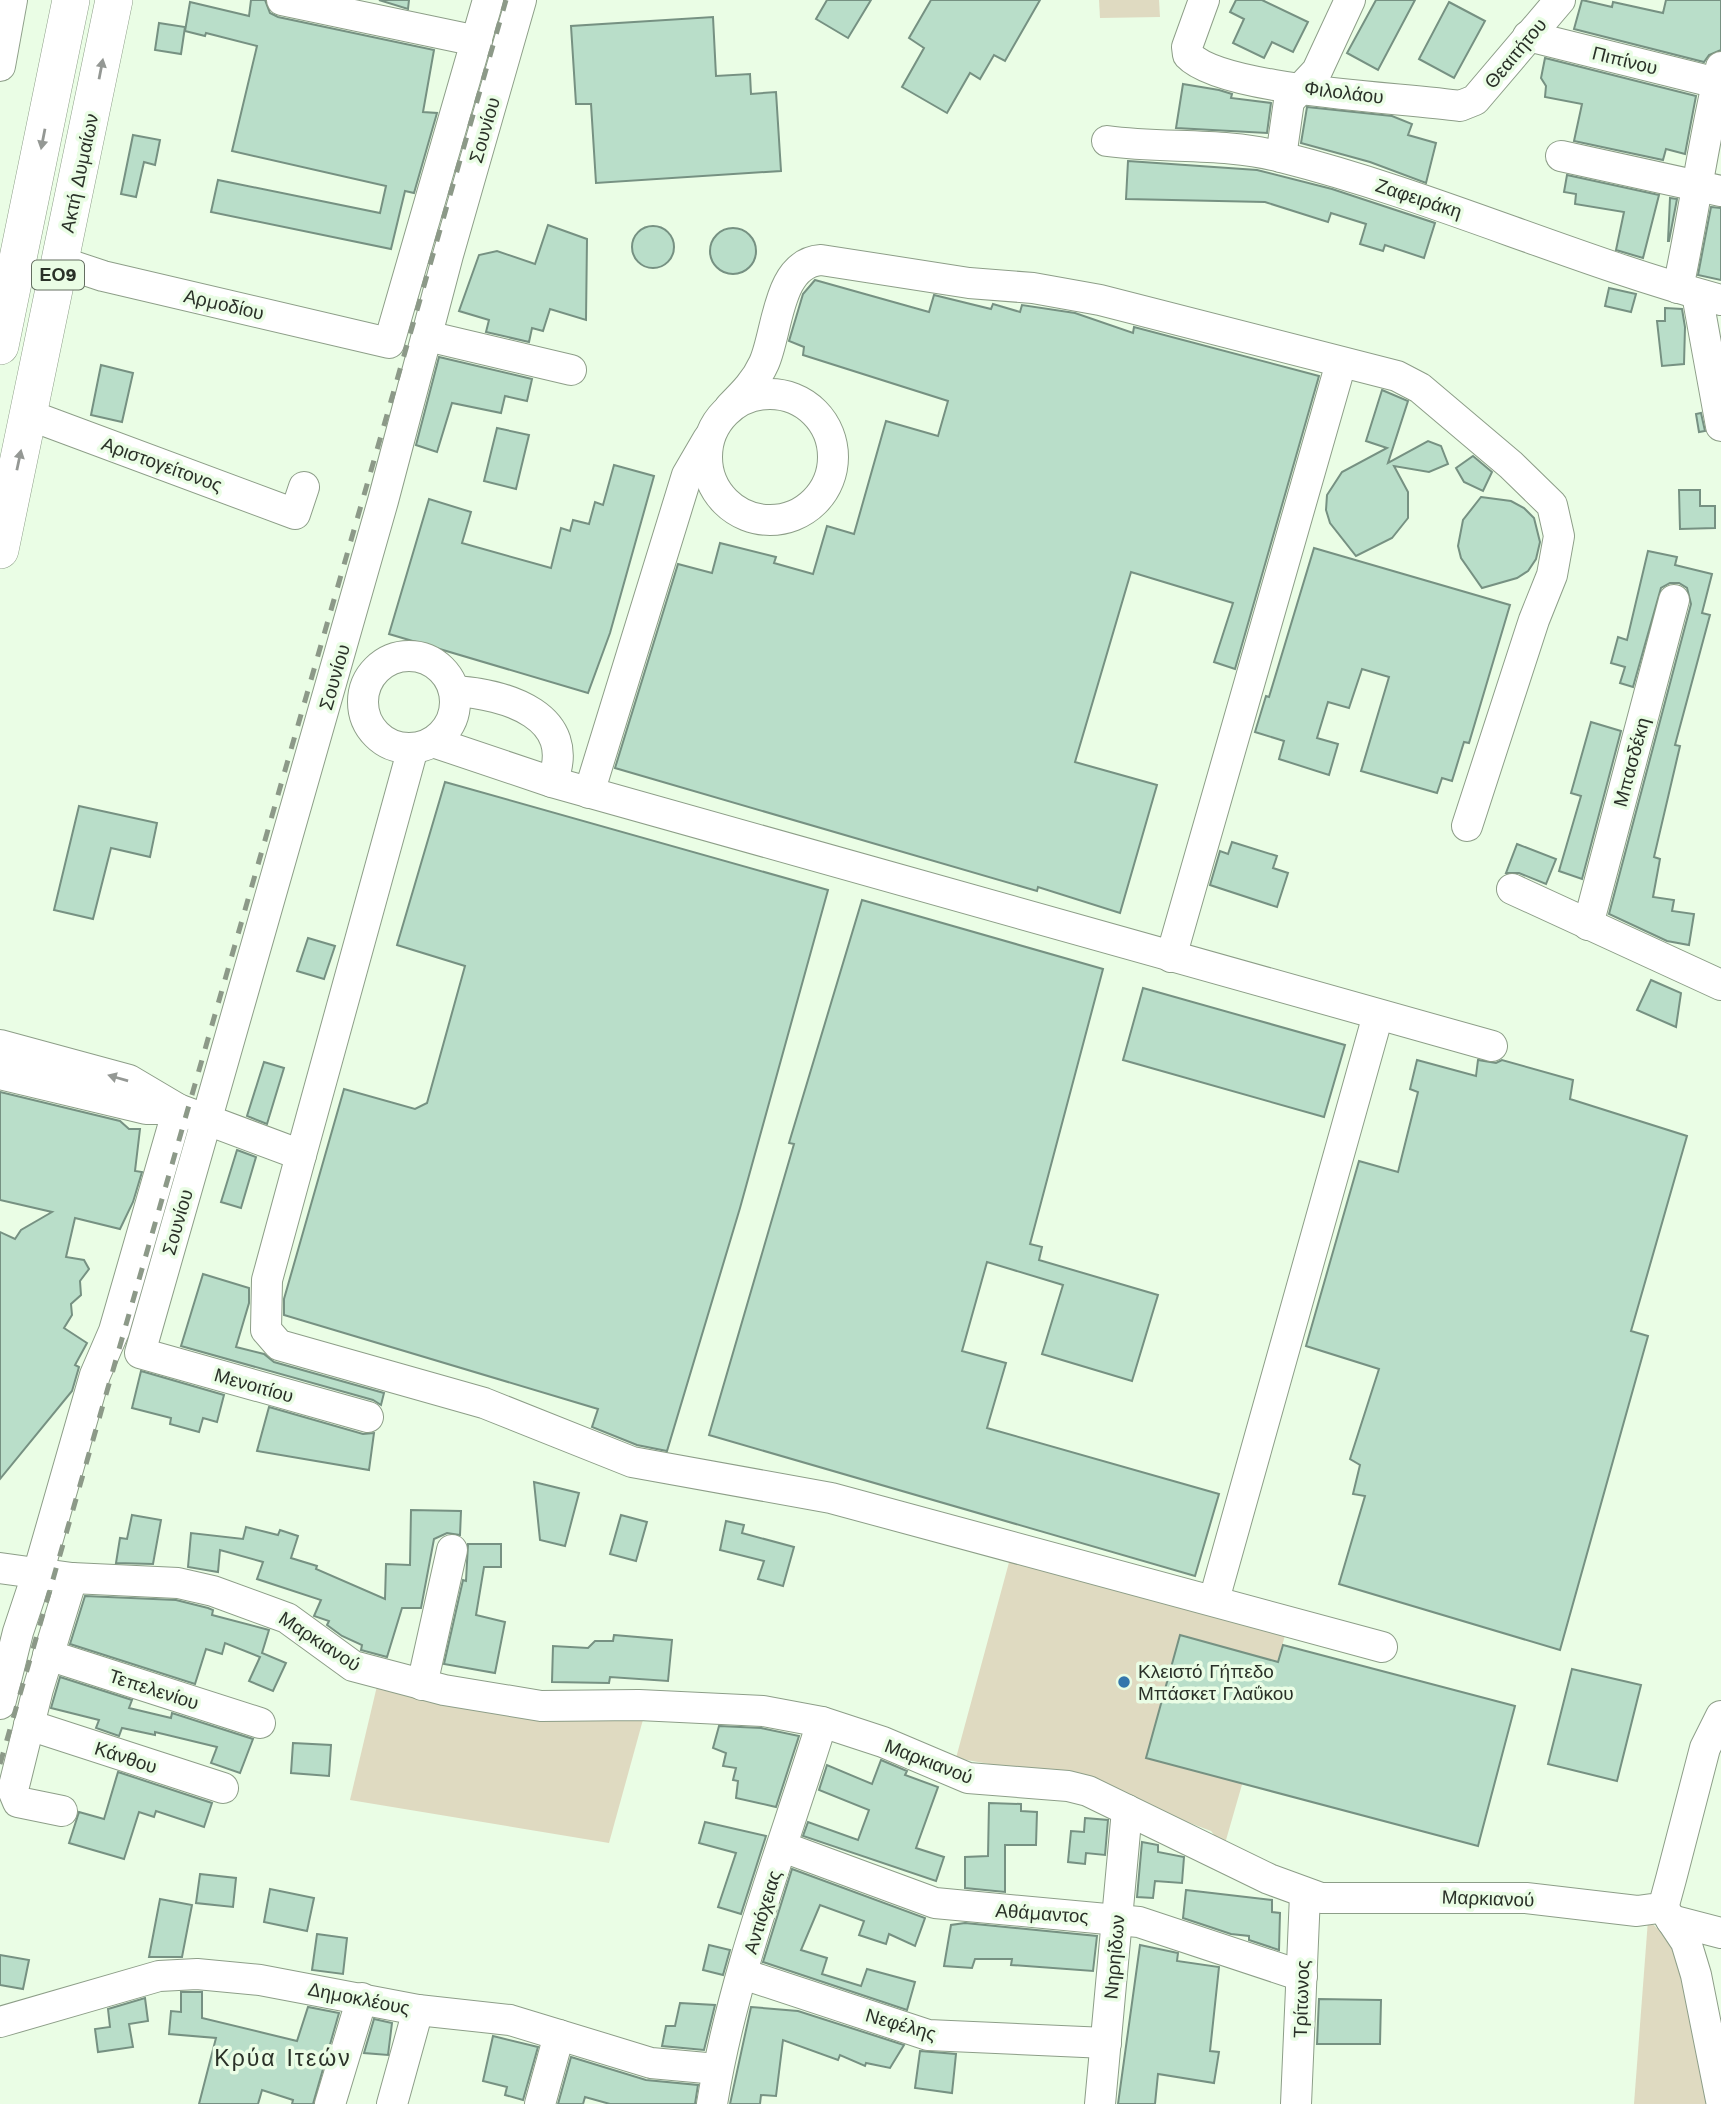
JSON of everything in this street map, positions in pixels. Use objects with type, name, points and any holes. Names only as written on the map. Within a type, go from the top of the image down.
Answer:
[{"type":"main road","name":"ΕΟ9","points":[[0,346],[71,0]]},
{"type":"main road","name":"Ακτή Δυμαίων","points":[[0,550],[114,0]]},
{"type":"street","points":[[0,66],[12,0]]},
{"type":"street","points":[[282,0],[477,41]]},
{"type":"street","name":"Σουνίου","points":[[389,343],[488,0]]},
{"type":"street","name":"Σουνίου","points":[[140,1353],[383,501],[521,0]]},
{"type":"street","name":"Φιλολάου","points":[[1204,0],[1187,47],[1188,55],[1195,62],[1220,74],[1302,88],[1468,105]]},
{"type":"street","points":[[1281,157],[1289,101],[1317,71],[1350,0]]},
{"type":"street","name":"Θεαιτήτου","points":[[1468,105],[1560,0]]},
{"type":"street","name":"Πιπίνου","points":[[1528,36],[1720,78]]},
{"type":"street","points":[[1720,78],[1699,294],[1721,426]]},
{"type":"street","name":"Ζαφειράκη","points":[[1107,141],[1238,150],[1281,157],[1423,197],[1699,294]]},
{"type":"street","points":[[1561,156],[1709,188]]},
{"type":"street","points":[[589,793],[687,475],[714,426],[758,376],[795,272],[809,261],[838,262],[969,283],[1033,288],[1100,300],[1397,376],[1414,384],[1511,465],[1552,505],[1559,536],[1552,575],[1534,620],[1467,826]]},
{"type":"street","name":"Αρμοδίου","points":[[61,262],[103,276],[389,343]]},
{"type":"street","points":[[427,336],[571,370]]},
{"type":"street","points":[[1171,957],[1341,363]]},
{"type":"street","points":[[709,438],[706,459],[710,481],[722,499],[739,513],[759,520],[781,520],[802,512],[818,498],[830,480],[833,464],[833,447],[820,417],[793,398],[777,394],[745,398],[730,407]]},
{"type":"street","name":"Αριστογείτονος","points":[[29,415],[299,500]]},
{"type":"street","name":"Μπασδέκη","points":[[1588,925],[1674,600]]},
{"type":"street","points":[[1382,1647],[831,1499],[632,1462],[484,1403],[279,1345],[267,1330],[267,1280],[301,1155],[423,745],[449,726],[456,703],[454,691],[437,665],[418,656],[397,657],[371,674],[363,694],[364,715],[368,725],[383,741],[423,745],[473,758],[589,793],[1492,1046]]},
{"type":"street","points":[[454,691],[510,701],[543,720],[558,749],[558,766],[552,782]]},
{"type":"street","points":[[1512,889],[1721,985]]},
{"type":"street","points":[[1214,1600],[1378,1015]]},
{"type":"street","points":[[0,1045],[56,1075]]},
{"type":"street","points":[[0,1074],[129,1080],[154,1092],[178,1109],[301,1155]]},
{"type":"street","name":"Σουνίου","points":[[0,1704],[14,1645],[38,1573],[95,1375],[114,1331],[178,1109]]},
{"type":"street","name":"Μενοιτίου","points":[[140,1353],[368,1417]]},
{"type":"street","points":[[422,1685],[452,1550]]},
{"type":"street","name":"Μαρκιανού","points":[[0,1568],[72,1578],[178,1583],[253,1603],[287,1618],[353,1667],[422,1685],[541,1706],[738,1708],[822,1722],[883,1742],[968,1779],[1068,1786],[1088,1791],[1305,1895],[1341,1900],[1399,1896],[1526,1898],[1667,1913]]},
{"type":"street","points":[[62,1811],[18,1802],[14,1798],[13,1790],[48,1655],[72,1578]]},
{"type":"street","name":"Τεπελενίου","points":[[48,1655],[260,1723]]},
{"type":"street","points":[[1721,1716],[1705,1748],[1667,1913],[1684,1938],[1696,1975],[1721,2100]]},
{"type":"street","name":"Αντιόχειας","points":[[712,2104],[717,2069],[743,1973],[822,1722]]},
{"type":"street","name":"Κάνθου","points":[[29,1725],[223,1788]]},
{"type":"street","name":"Νηρηίδων","points":[[1100,2104],[1127,1810]]},
{"type":"street","name":"Αθάμαντος","points":[[783,1847],[935,1903],[1118,1919],[1193,1938],[1302,1976]]},
{"type":"street","name":"Τρίτωνος","points":[[1296,2104],[1305,1895]]},
{"type":"street","points":[[1667,1913],[1721,1933]]},
{"type":"street","name":"Δημοκλέους","points":[[0,2022],[159,1976],[185,1973],[260,1980],[418,2010],[510,2020],[664,2066],[717,2069]]},
{"type":"street","name":"Νεφέλης","points":[[743,1973],[929,2035],[1106,2043]]},
{"type":"street","points":[[331,2104],[362,1998]]},
{"type":"street","points":[[392,2104],[418,2010]]},
{"type":"street","points":[[540,2104],[559,2035]]},
{"type":"shaded area","points":[[1099,0],[1159,0],[1160,17],[1100,18]]},
{"type":"shaded area","name":"Κλειστό Γήπεδο Μπάσκετ Γλαΰκου","points":[[1011,1555],[1286,1632],[1224,1847],[1211,1831],[1073,1779],[956,1758]]},
{"type":"shaded area","points":[[377,1686],[644,1716],[609,1843],[350,1800]]},
{"type":"shaded area","points":[[1648,1920],[1675,1944],[1708,2104],[1634,2104]]},
{"type":"building","points":[[251,0],[265,0],[270,13],[278,17],[434,50],[423,112],[437,113],[414,193],[405,191],[391,249],[211,212],[218,180],[380,213],[386,186],[232,151],[257,46],[206,33],[205,36],[185,31],[190,2],[249,16]]},
{"type":"building","points":[[379,0],[409,0],[408,9]]},
{"type":"building","points":[[827,0],[871,0],[848,38],[816,19]]},
{"type":"building","points":[[931,0],[1040,0],[1005,61],[994,55],[980,79],[970,73],[947,113],[902,87],[924,48],[909,38]]},
{"type":"building","points":[[1236,0],[1262,0],[1308,22],[1293,52],[1272,42],[1264,58],[1233,43],[1244,19],[1230,12]]},
{"type":"building","points":[[1376,0],[1415,0],[1378,70],[1347,53]]},
{"type":"building","points":[[1582,0],[1612,7],[1613,2],[1663,13],[1666,0],[1721,0],[1721,50],[1709,55],[1704,62],[1574,29]]},
{"type":"building","points":[[1449,2],[1485,21],[1454,78],[1419,59]]},
{"type":"building","points":[[713,17],[716,76],[750,74],[751,94],[776,92],[781,171],[596,183],[591,104],[576,104],[571,26]]},
{"type":"building","points":[[159,23],[185,27],[181,54],[155,50]]},
{"type":"building","points":[[1545,58],[1696,96],[1685,154],[1666,149],[1663,160],[1574,141],[1582,104],[1545,97],[1546,86],[1541,78]]},
{"type":"building","points":[[1183,84],[1219,90],[1232,94],[1231,98],[1271,103],[1267,133],[1176,128]]},
{"type":"building","points":[[1307,107],[1392,116],[1412,124],[1408,135],[1436,143],[1426,183],[1370,162],[1301,143]]},
{"type":"building","points":[[133,135],[160,140],[155,165],[144,162],[136,197],[121,194]]},
{"type":"building","points":[[1128,161],[1257,170],[1332,189],[1435,223],[1424,258],[1385,245],[1383,251],[1360,244],[1366,224],[1331,213],[1328,222],[1265,202],[1126,199]]},
{"type":"building","points":[[1567,175],[1659,195],[1643,258],[1616,250],[1624,212],[1575,204],[1576,194],[1564,192]]},
{"type":"building","points":[[1670,198],[1677,199],[1668,241]]},
{"type":"building","points":[[1711,207],[1721,208],[1721,280],[1698,275]]},
{"type":"building","points":[[548,225],[587,239],[586,320],[550,309],[543,331],[532,328],[529,342],[486,332],[489,320],[459,311],[479,255],[497,251],[535,264]]},
{"type":"building","points":[[653,226],[668,232],[674,247],[668,262],[653,268],[638,262],[632,247],[638,232]]},
{"type":"building","points":[[733,228],[749,235],[756,251],[749,267],[733,274],[717,267],[710,251],[717,235]]},
{"type":"building","points":[[815,280],[929,312],[934,295],[991,309],[993,304],[1020,312],[1022,305],[1075,313],[1133,333],[1134,327],[1319,376],[1235,669],[1214,662],[1233,603],[1131,572],[1075,762],[1157,785],[1120,913],[1038,887],[1037,891],[615,768],[678,564],[712,573],[720,543],[776,557],[774,563],[813,574],[827,526],[854,534],[886,421],[938,436],[948,401],[803,355],[804,347],[789,341],[803,294]]},
{"type":"building","points":[[1609,288],[1636,294],[1631,312],[1605,306]]},
{"type":"building","points":[[1665,308],[1682,309],[1685,327],[1684,364],[1662,366],[1657,321],[1665,321]]},
{"type":"building","points":[[439,357],[532,379],[527,401],[505,396],[501,413],[452,403],[437,452],[416,445]]},
{"type":"building","points":[[101,365],[133,373],[122,422],[91,415]]},
{"type":"building","points":[[1382,390],[1408,401],[1388,463],[1428,441],[1441,446],[1448,464],[1429,472],[1394,466],[1408,492],[1408,518],[1392,538],[1356,556],[1330,523],[1326,510],[1327,495],[1342,472],[1387,448],[1366,441]]},
{"type":"building","points":[[1701,413],[1705,431],[1699,432],[1696,414]]},
{"type":"building","points":[[497,428],[529,435],[516,489],[484,481]]},
{"type":"building","points":[[1473,456],[1492,472],[1483,491],[1464,482],[1456,468]]},
{"type":"building","points":[[614,465],[654,476],[610,633],[588,693],[389,634],[429,499],[471,512],[462,543],[551,568],[561,528],[570,531],[573,520],[589,524],[595,502],[603,505]]},
{"type":"building","points":[[1679,490],[1700,490],[1700,506],[1715,506],[1715,528],[1680,529]]},
{"type":"building","points":[[1481,497],[1511,501],[1524,508],[1534,518],[1540,542],[1536,559],[1528,571],[1517,578],[1482,588],[1461,558],[1458,546],[1463,520]]},
{"type":"building","points":[[1314,548],[1510,605],[1469,743],[1464,742],[1452,781],[1442,778],[1437,793],[1361,771],[1389,677],[1362,669],[1349,708],[1328,702],[1317,738],[1338,744],[1329,775],[1279,759],[1284,741],[1255,732],[1266,696],[1269,697]]},
{"type":"building","points":[[1648,551],[1677,557],[1675,565],[1712,574],[1702,613],[1710,615],[1675,745],[1680,746],[1654,857],[1660,859],[1653,897],[1674,900],[1672,911],[1694,914],[1689,945],[1667,941],[1609,914],[1691,604],[1687,588],[1679,583],[1670,583],[1661,588],[1633,687],[1620,683],[1625,667],[1611,663],[1618,637],[1627,640]]},
{"type":"building","points":[[1591,722],[1621,731],[1582,879],[1559,871],[1581,796],[1571,793]]},
{"type":"building","points":[[445,782],[828,890],[740,1208],[667,1451],[637,1445],[592,1427],[598,1409],[284,1315],[284,1299],[344,1089],[415,1109],[427,1103],[465,966],[397,945]]},
{"type":"building","points":[[79,806],[157,823],[150,857],[111,848],[93,919],[54,910]]},
{"type":"building","points":[[1232,842],[1277,856],[1273,868],[1288,873],[1277,907],[1210,885],[1220,851],[1228,854]]},
{"type":"building","points":[[1517,844],[1556,859],[1546,884],[1519,873],[1506,873]]},
{"type":"building","points":[[862,900],[1103,969],[1030,1244],[1042,1247],[1039,1260],[1158,1295],[1132,1381],[1042,1354],[1063,1285],[987,1262],[962,1351],[1006,1363],[987,1428],[1219,1494],[1195,1576],[709,1435],[794,1144],[789,1143]]},
{"type":"building","points":[[308,938],[335,946],[324,979],[297,971]]},
{"type":"building","points":[[1651,980],[1681,993],[1676,1027],[1637,1010]]},
{"type":"building","points":[[1143,988],[1345,1045],[1324,1117],[1123,1060]]},
{"type":"building","points":[[1417,1060],[1476,1076],[1478,1060],[1496,1063],[1502,1060],[1573,1080],[1570,1099],[1687,1136],[1631,1331],[1648,1336],[1560,1650],[1339,1584],[1365,1496],[1353,1494],[1360,1465],[1350,1459],[1379,1369],[1306,1346],[1359,1161],[1398,1172],[1418,1092],[1410,1089]]},
{"type":"building","points":[[264,1062],[284,1068],[267,1124],[247,1116]]},
{"type":"building","points":[[0,1092],[120,1121],[129,1129],[140,1129],[135,1171],[142,1172],[133,1202],[120,1229],[75,1218],[66,1257],[84,1260],[89,1269],[80,1281],[81,1295],[71,1304],[72,1315],[64,1328],[87,1343],[75,1365],[79,1367],[72,1391],[0,1479],[0,1232],[15,1239],[21,1230],[52,1212],[0,1200]]},
{"type":"building","points":[[237,1150],[256,1157],[241,1208],[221,1202]]},
{"type":"building","points":[[203,1274],[249,1288],[249,1303],[236,1347],[264,1354],[274,1362],[384,1393],[381,1405],[373,1400],[181,1346]]},
{"type":"building","points":[[141,1371],[224,1395],[217,1422],[203,1418],[199,1432],[170,1424],[171,1418],[132,1408]]},
{"type":"building","points":[[269,1407],[363,1434],[374,1433],[369,1470],[257,1451]]},
{"type":"building","points":[[534,1482],[579,1493],[565,1546],[540,1540]]},
{"type":"building","points":[[411,1510],[461,1511],[460,1535],[447,1533],[434,1539],[421,1608],[402,1608],[387,1657],[361,1650],[362,1645],[342,1636],[327,1625],[329,1621],[314,1616],[321,1600],[257,1579],[263,1562],[220,1550],[218,1572],[188,1567],[191,1533],[243,1539],[246,1527],[278,1535],[280,1530],[298,1536],[291,1558],[317,1566],[316,1569],[385,1599],[386,1564],[410,1565]]},
{"type":"building","points":[[132,1515],[161,1520],[153,1564],[116,1563],[120,1538],[127,1539]]},
{"type":"building","points":[[621,1515],[647,1522],[636,1561],[610,1554]]},
{"type":"building","points":[[726,1521],[744,1525],[742,1533],[794,1547],[783,1586],[758,1579],[764,1561],[720,1550]]},
{"type":"building","points":[[468,1544],[501,1544],[501,1567],[484,1567],[476,1615],[505,1622],[495,1673],[444,1664],[463,1580],[466,1581]]},
{"type":"building","points":[[85,1596],[176,1600],[208,1608],[213,1610],[212,1615],[269,1630],[262,1653],[286,1663],[273,1691],[249,1681],[260,1657],[225,1643],[222,1654],[206,1649],[195,1684],[70,1644]]},
{"type":"building","points":[[614,1635],[672,1640],[668,1681],[610,1677],[609,1683],[552,1682],[553,1646],[588,1648],[595,1641],[613,1641]]},
{"type":"building","points":[[1180,1635],[1278,1662],[1283,1645],[1515,1706],[1478,1846],[1146,1758]]},
{"type":"building","points":[[1572,1669],[1641,1685],[1617,1781],[1548,1764]]},
{"type":"building","points":[[60,1677],[132,1700],[129,1708],[171,1718],[172,1713],[253,1739],[240,1773],[211,1763],[217,1747],[155,1732],[155,1735],[122,1728],[119,1736],[96,1728],[99,1720],[51,1708]]},
{"type":"building","points":[[719,1726],[761,1728],[799,1736],[776,1807],[736,1798],[738,1781],[733,1780],[736,1768],[723,1766],[726,1753],[713,1748]]},
{"type":"building","points":[[293,1743],[331,1745],[329,1776],[291,1773]]},
{"type":"building","points":[[881,1760],[907,1771],[905,1775],[938,1787],[916,1848],[944,1857],[936,1881],[803,1836],[808,1822],[858,1840],[869,1810],[819,1790],[827,1765],[872,1784]]},
{"type":"building","points":[[118,1772],[212,1803],[204,1827],[156,1811],[154,1817],[139,1812],[124,1859],[69,1843],[79,1812],[104,1819]]},
{"type":"building","points":[[989,1803],[1021,1804],[1021,1811],[1037,1812],[1036,1845],[1005,1845],[1005,1892],[965,1888],[965,1857],[988,1856]]},
{"type":"building","points":[[1085,1818],[1108,1820],[1105,1855],[1086,1853],[1085,1864],[1068,1862],[1071,1831],[1084,1832]]},
{"type":"building","points":[[705,1822],[766,1836],[741,1914],[718,1907],[736,1853],[699,1843]]},
{"type":"building","points":[[1142,1842],[1158,1845],[1158,1852],[1184,1857],[1182,1883],[1155,1881],[1153,1898],[1137,1897]]},
{"type":"building","points":[[792,1869],[925,1918],[915,1946],[889,1934],[886,1944],[859,1935],[864,1921],[820,1905],[801,1950],[827,1958],[822,1974],[861,1986],[867,1969],[915,1982],[907,2010],[763,1962]]},
{"type":"building","points":[[200,1874],[236,1878],[233,1907],[196,1903]]},
{"type":"building","points":[[270,1889],[314,1898],[307,1931],[264,1922]]},
{"type":"building","points":[[1186,1890],[1272,1900],[1272,1912],[1280,1913],[1279,1950],[1249,1940],[1249,1936],[1231,1934],[1183,1918]]},
{"type":"building","points":[[160,1899],[192,1905],[182,1957],[149,1957]]},
{"type":"building","points":[[965,1923],[1097,1936],[1093,1971],[1011,1965],[1012,1959],[975,1959],[972,1968],[944,1966],[951,1925]]},
{"type":"building","points":[[317,1934],[347,1938],[343,1974],[312,1970]]},
{"type":"building","points":[[709,1945],[730,1950],[723,1975],[703,1970]]},
{"type":"building","points":[[1140,1945],[1178,1953],[1177,1961],[1219,1967],[1210,2051],[1219,2052],[1214,2083],[1158,2074],[1155,2104],[1118,2104]]},
{"type":"building","points":[[0,1955],[29,1960],[23,1989],[0,1985]]},
{"type":"building","points":[[181,1992],[202,1992],[202,2018],[297,2041],[308,2007],[339,2013],[313,2104],[292,2104],[293,2100],[262,2090],[258,2104],[199,2104],[216,2038],[169,2034],[171,2011],[181,2012]]},
{"type":"building","points":[[145,1998],[148,2021],[129,2024],[133,2047],[98,2052],[95,2029],[110,2027],[108,2009]]},
{"type":"building","points":[[1319,1999],[1381,2000],[1380,2044],[1317,2044]]},
{"type":"building","points":[[680,2003],[715,2005],[704,2050],[662,2046],[666,2026],[675,2026]]},
{"type":"building","points":[[751,2007],[798,2011],[904,2045],[890,2068],[866,2063],[865,2066],[840,2055],[838,2060],[783,2040],[776,2096],[761,2095],[760,2104],[730,2104]]},
{"type":"building","points":[[374,2019],[392,2023],[388,2055],[364,2053]]},
{"type":"building","points":[[493,2036],[538,2047],[523,2100],[505,2095],[507,2087],[483,2081]]},
{"type":"building","points":[[920,2051],[956,2054],[952,2093],[915,2088]]},
{"type":"building","points":[[571,2057],[646,2080],[698,2085],[695,2104],[610,2104],[585,2097],[583,2104],[558,2104]]},
{"type":"railway","points":[[0,1764],[506,0]]},
{"type":"place","name":"Κλειστό Γήπεδο Μπάσκετ Γλαΰκου","points":[[1124,1682]]},
{"type":"district","name":"Κρύα Ιτεών","points":[[283,2058]]}]
